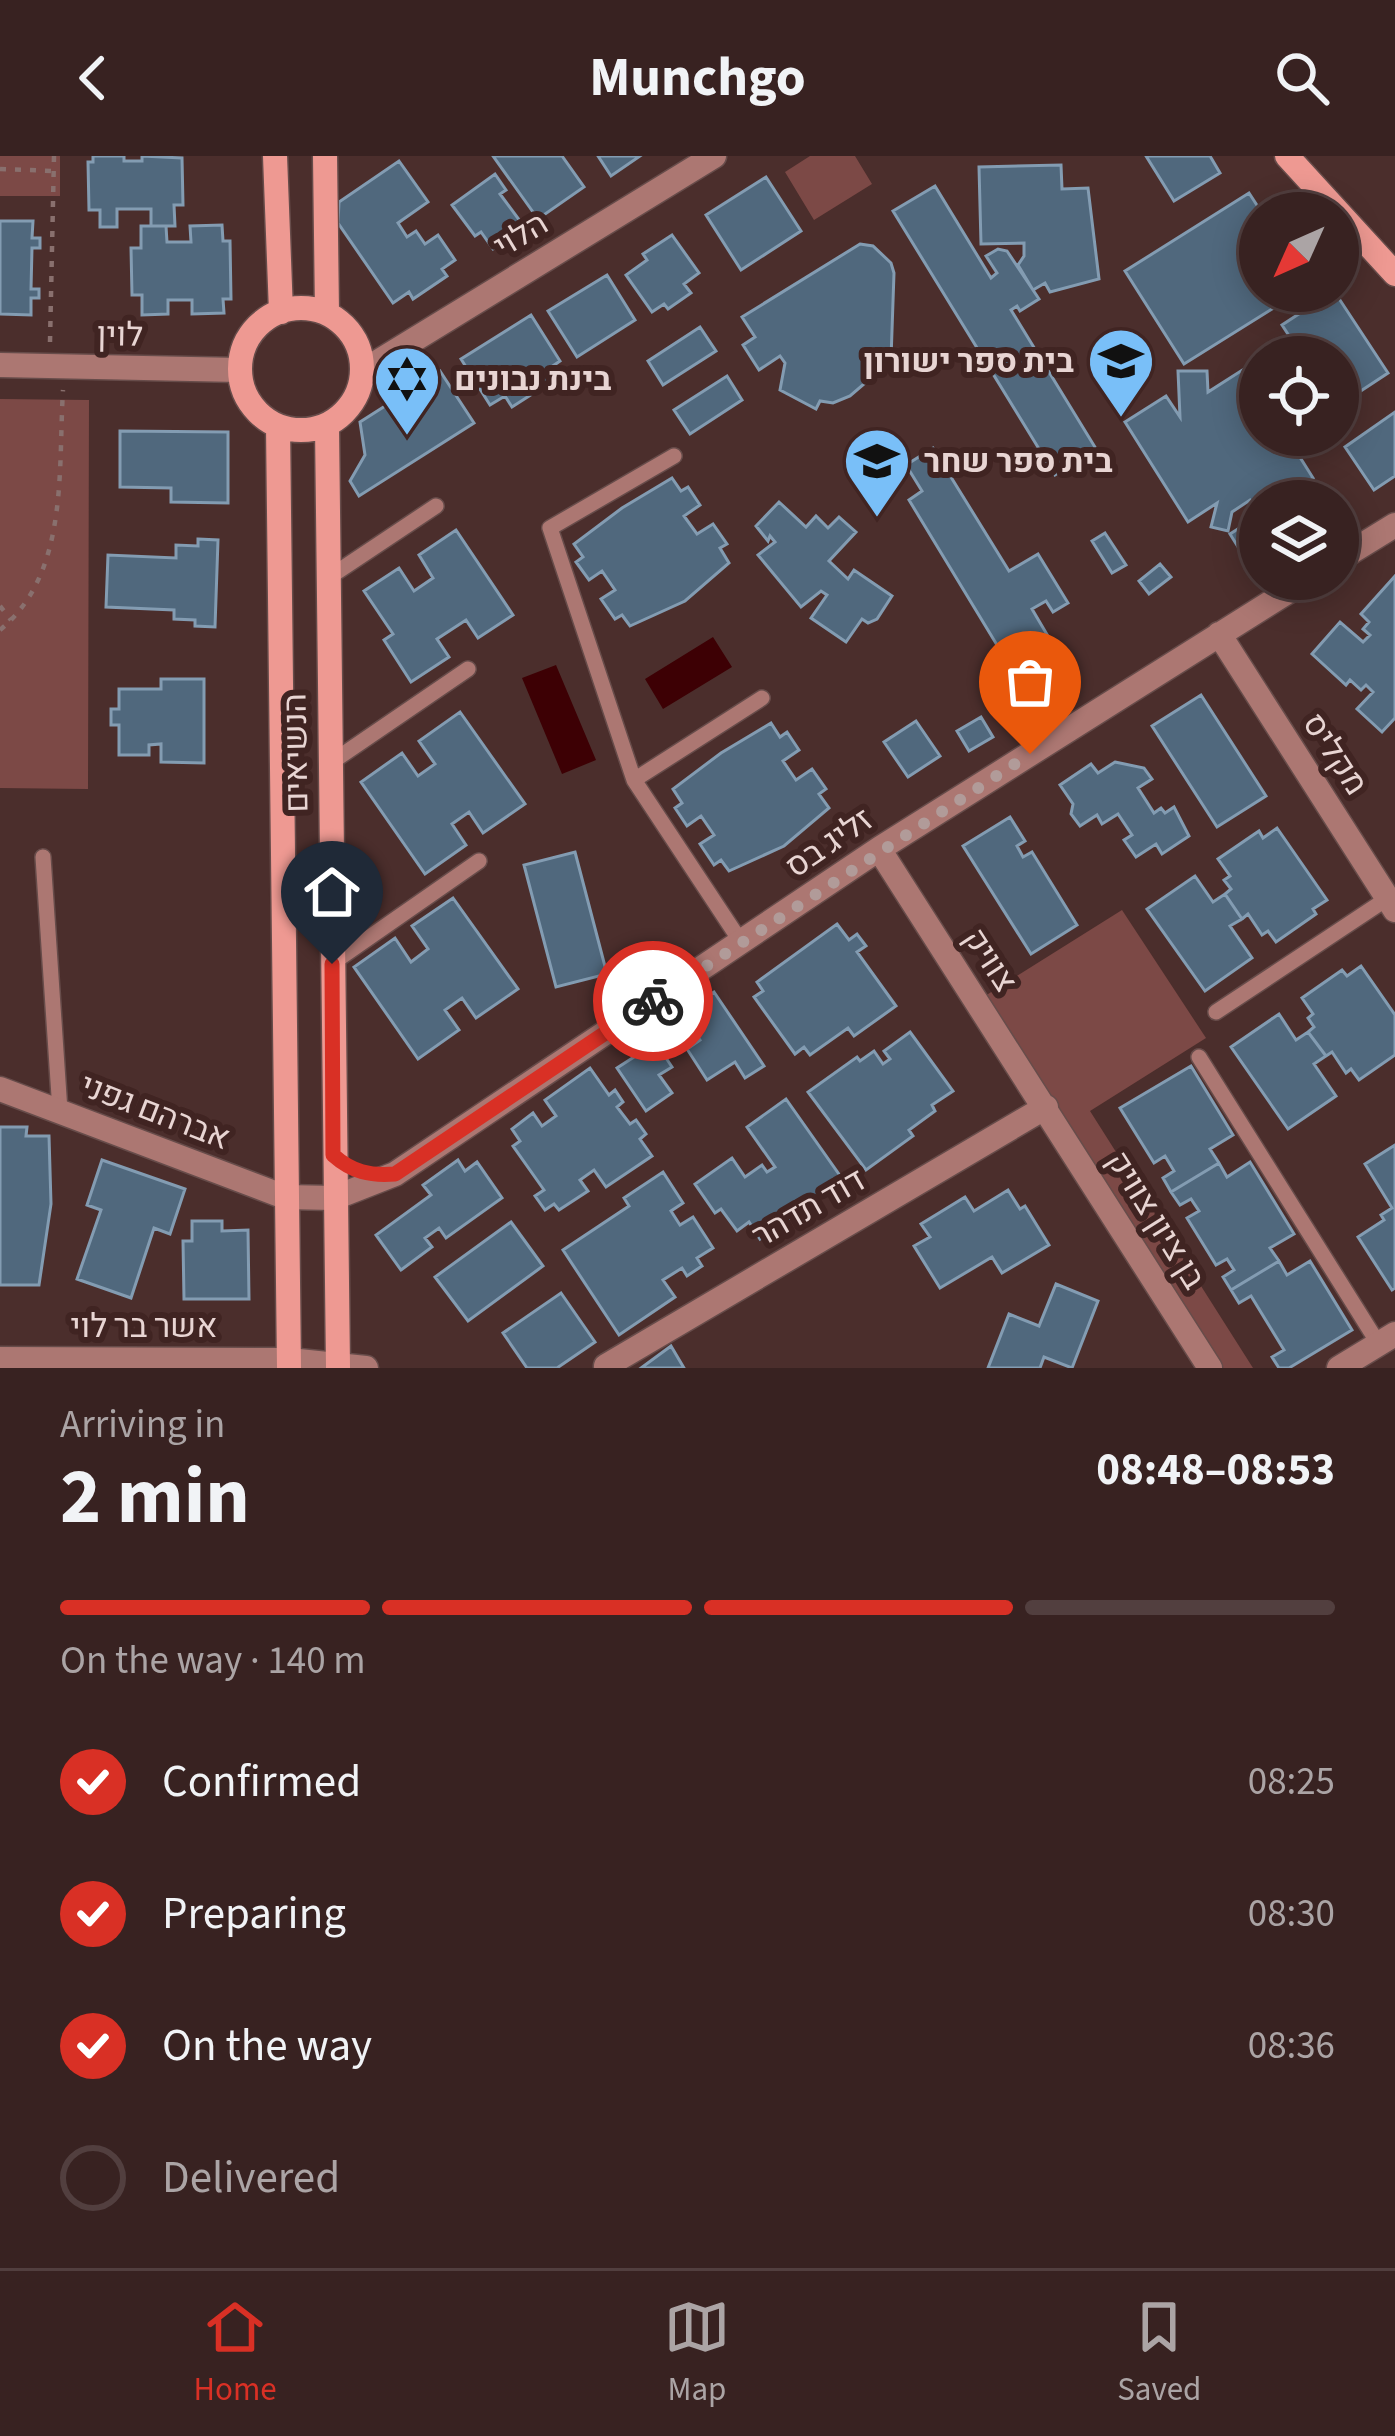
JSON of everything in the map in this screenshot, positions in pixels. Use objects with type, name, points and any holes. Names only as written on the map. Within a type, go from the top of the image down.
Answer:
[{"type":"main road","points":[[275,156],[281,312]]},
{"type":"main road","points":[[326,156],[327,313]]},
{"type":"main road","points":[[1287,156],[1395,274]]},
{"type":"main road","points":[[307,308],[327,313],[347,328],[358,347],[363,371],[354,401],[327,426],[302,431],[278,426],[250,404],[239,370],[249,336],[260,323],[281,312],[307,308]]},
{"type":"main road","name":"הנשיאים","points":[[278,426],[289,1364]]},
{"type":"main road","name":"הנשיאים","points":[[327,426],[339,1365]]},
{"type":"street","name":"הלוי","points":[[363,371],[714,156]]},
{"type":"street","name":"לוין","points":[[0,365],[239,370]]},
{"type":"street","points":[[1359,547],[1395,525]]},
{"type":"street","name":"זליג בס","points":[[285,1197],[334,1198],[395,1174],[879,849],[1274,600]]},
{"type":"street","name":"מקליס","points":[[1220,634],[1391,904]]},
{"type":"street","name":"צוויק","points":[[879,849],[1046,1107]]},
{"type":"street","name":"אברהם גפני","points":[[0,1089],[285,1197]]},
{"type":"street","name":"דוד תדהר","points":[[606,1366],[1046,1107]]},
{"type":"street","name":"בן ציון צוויק","points":[[1046,1107],[1210,1368]]},
{"type":"street","points":[[333,1155],[345,1166],[371,1176],[395,1174]]},
{"type":"street","points":[[1339,1368],[1386,1339]]},
{"type":"street","name":"אשר בר לוי","points":[[0,1359],[366,1368]]},
{"type":"lane","points":[[674,456],[550,528],[634,780],[741,942]]},
{"type":"lane","points":[[328,578],[436,506]]},
{"type":"lane","points":[[329,764],[468,670]]},
{"type":"lane","points":[[634,780],[762,698]]},
{"type":"lane","points":[[43,856],[60,1111]]},
{"type":"lane","points":[[332,964],[479,861]]},
{"type":"lane","points":[[1216,1012],[1391,904]]},
{"type":"lane","points":[[1199,1058],[1386,1339]]},
{"type":"path","points":[[0,630],[18,615],[56,539],[54,156]]},
{"type":"path","points":[[0,169],[53,171]]},
{"type":"path","points":[[0,606],[11,620]]},
{"type":"shaded area","points":[[0,156],[60,156],[60,196],[0,196]]},
{"type":"shaded area","points":[[810,156],[855,156],[872,184],[814,220],[785,172]]},
{"type":"shaded area","points":[[0,399],[89,400],[88,789],[0,788]]},
{"type":"shaded area","points":[[713,637],[732,667],[663,709],[645,679]]},
{"type":"shaded area","points":[[556,665],[596,760],[562,774],[522,678]]},
{"type":"shaded area","points":[[1122,910],[1206,1038],[1090,1111],[1253,1368],[1210,1368],[977,1001]]},
{"type":"building","points":[[93,156],[124,156],[124,161],[142,161],[142,156],[182,158],[183,205],[174,205],[175,226],[151,226],[151,209],[117,209],[117,227],[100,227],[100,210],[89,210],[88,162],[93,162]]},
{"type":"building","points":[[493,156],[562,156],[584,187],[538,219]]},
{"type":"building","points":[[598,156],[640,156],[611,176]]},
{"type":"building","points":[[1146,156],[1210,156],[1220,173],[1174,201]]},
{"type":"building","points":[[399,161],[428,202],[398,223],[407,237],[416,231],[425,244],[438,235],[455,260],[442,269],[447,276],[413,299],[409,292],[393,303],[338,223],[339,202]]},
{"type":"building","points":[[1061,165],[1062,189],[1088,188],[1099,279],[1050,292],[1045,283],[1033,290],[1018,265],[1024,243],[981,244],[979,167]]},
{"type":"building","points":[[495,174],[506,190],[500,194],[520,221],[506,231],[510,237],[493,249],[481,232],[475,236],[452,205]]},
{"type":"building","points":[[766,177],[801,231],[741,270],[706,215]]},
{"type":"building","points":[[935,186],[991,278],[997,273],[986,256],[998,249],[1007,251],[1039,299],[1020,311],[1017,306],[1011,310],[1109,470],[1100,476],[1087,455],[1055,475],[893,211]]},
{"type":"building","points":[[1239,199],[1239,312],[1267,312],[1184,364],[1125,271]]},
{"type":"building","points":[[0,221],[33,221],[32,238],[40,238],[40,248],[32,248],[31,289],[39,289],[39,298],[31,298],[31,315],[0,314]]},
{"type":"building","points":[[222,225],[223,241],[230,241],[231,299],[223,299],[224,313],[192,314],[192,300],[168,300],[168,314],[142,315],[142,295],[132,295],[131,248],[141,248],[141,226],[166,226],[167,242],[191,242],[190,226]]},
{"type":"building","points":[[672,235],[699,273],[684,284],[691,293],[668,309],[664,304],[652,312],[626,275],[647,260],[643,254]]},
{"type":"building","points":[[860,244],[873,246],[891,263],[894,273],[891,359],[887,357],[878,372],[850,396],[833,403],[820,401],[816,409],[780,390],[785,363],[780,356],[759,370],[743,345],[755,337],[742,317]]},
{"type":"building","points":[[607,275],[635,320],[577,357],[548,311]]},
{"type":"building","points":[[1302,312],[1348,312],[1388,373],[1359,392],[1359,336],[1289,336],[1282,325]]},
{"type":"building","points":[[531,315],[560,361],[547,370],[554,380],[512,407],[505,396],[490,405],[461,359]]},
{"type":"building","points":[[700,327],[716,351],[663,385],[648,361]]},
{"type":"building","name":"בינת נבונים","points":[[440,371],[474,423],[359,496],[350,481],[365,455],[360,422]]},
{"type":"building","points":[[1178,371],[1207,371],[1208,392],[1239,372],[1239,456],[1299,456],[1313,478],[1239,480],[1239,507],[1232,512],[1228,531],[1211,527],[1217,503],[1188,522],[1125,422],[1166,396],[1180,417]]},
{"type":"building","points":[[727,376],[742,400],[690,434],[674,410]]},
{"type":"building","points":[[1395,412],[1395,476],[1374,490],[1351,456],[1359,456],[1359,437]]},
{"type":"building","points":[[120,431],[228,432],[228,503],[171,502],[171,488],[120,487]]},
{"type":"building","points":[[933,448],[1009,571],[1038,554],[1068,603],[1053,612],[1046,601],[1032,609],[1072,677],[1031,701],[909,500],[922,491],[906,465]]},
{"type":"building","points":[[672,478],[681,491],[688,487],[700,505],[684,516],[697,534],[713,524],[727,544],[720,548],[729,563],[685,601],[630,626],[622,615],[615,619],[601,599],[615,590],[602,571],[589,580],[576,562],[583,557],[574,544]]},
{"type":"building","points":[[779,502],[806,527],[816,516],[828,528],[839,517],[856,532],[829,561],[848,579],[854,570],[892,596],[877,619],[868,623],[862,619],[846,642],[811,618],[827,595],[821,591],[801,607],[758,555],[775,542],[770,536],[768,541],[756,526]]},
{"type":"building","points":[[1239,528],[1239,548],[1230,534]]},
{"type":"building","points":[[456,530],[513,615],[478,638],[466,620],[437,639],[449,657],[411,682],[384,640],[393,634],[364,591],[399,568],[414,591],[433,578],[419,555]]},
{"type":"building","points":[[1105,533],[1126,565],[1112,573],[1092,541]]},
{"type":"building","points":[[198,539],[218,540],[215,627],[174,619],[174,610],[106,607],[108,555],[176,558],[176,545],[198,546]]},
{"type":"building","points":[[1160,564],[1171,577],[1149,594],[1139,581]]},
{"type":"building","points":[[1395,576],[1395,718],[1382,732],[1357,709],[1373,692],[1366,685],[1361,690],[1350,680],[1346,685],[1312,654],[1340,622],[1363,642],[1370,635],[1363,629],[1369,622],[1361,614]]},
{"type":"building","points":[[161,679],[204,679],[204,763],[161,762],[161,744],[149,745],[149,755],[119,755],[119,725],[111,725],[111,709],[119,709],[119,689],[161,689]]},
{"type":"building","points":[[1201,695],[1266,796],[1217,827],[1152,726]]},
{"type":"building","points":[[460,712],[525,804],[483,833],[469,812],[452,824],[466,845],[425,874],[361,782],[402,753],[418,776],[435,764],[419,741]]},
{"type":"building","points":[[981,717],[993,737],[969,751],[957,731]]},
{"type":"building","points":[[916,721],[940,756],[908,777],[884,742]]},
{"type":"building","points":[[771,723],[780,737],[787,732],[799,750],[783,761],[796,780],[812,769],[826,789],[819,794],[829,808],[784,846],[729,871],[721,860],[714,865],[700,844],[714,835],[701,816],[687,826],[675,808],[682,803],[673,789]]},
{"type":"building","points":[[1115,762],[1144,768],[1152,779],[1138,788],[1154,813],[1174,807],[1189,836],[1162,854],[1156,844],[1136,857],[1124,840],[1132,835],[1118,814],[1102,824],[1097,815],[1080,826],[1060,785],[1091,764],[1098,773]]},
{"type":"building","points":[[1010,817],[1025,841],[1017,846],[1023,857],[1032,852],[1077,925],[1031,954],[963,846]]},
{"type":"building","points":[[1277,828],[1327,900],[1313,909],[1316,914],[1276,942],[1268,931],[1262,935],[1248,914],[1242,919],[1225,894],[1231,889],[1224,880],[1230,876],[1218,859],[1259,831],[1263,838]]},
{"type":"building","points":[[575,852],[607,974],[556,987],[524,865]]},
{"type":"building","points":[[1195,876],[1213,902],[1225,894],[1242,919],[1230,926],[1252,958],[1205,991],[1147,909]]},
{"type":"building","points":[[453,898],[518,989],[476,1018],[462,998],[445,1010],[459,1030],[418,1059],[354,967],[395,938],[411,962],[428,949],[412,926]]},
{"type":"building","points":[[837,924],[849,940],[857,934],[866,946],[857,952],[896,1006],[854,1036],[848,1028],[810,1055],[804,1047],[795,1054],[754,997],[763,991],[757,982]]},
{"type":"building","points":[[1361,966],[1395,1015],[1395,1055],[1359,1080],[1351,1069],[1346,1073],[1332,1052],[1326,1056],[1308,1032],[1314,1027],[1308,1018],[1313,1014],[1302,998],[1342,970],[1347,976]]},
{"type":"building","points":[[714,992],[764,1066],[745,1078],[735,1062],[707,1080],[687,1049],[700,1040],[682,1013]]},
{"type":"building","points":[[1279,1014],[1296,1040],[1308,1032],[1326,1056],[1314,1064],[1336,1096],[1288,1129],[1231,1047]]},
{"type":"building","points":[[910,1032],[953,1091],[909,1130],[913,1136],[866,1170],[808,1092],[857,1057],[860,1061],[874,1051],[883,1064],[890,1059],[884,1051]]},
{"type":"building","points":[[652,1037],[672,1067],[659,1075],[672,1093],[646,1111],[617,1068],[634,1057],[630,1051]]},
{"type":"building","points":[[1191,1066],[1233,1135],[1210,1149],[1219,1163],[1171,1192],[1163,1178],[1174,1171],[1165,1156],[1154,1163],[1120,1108]]},
{"type":"building","points":[[590,1068],[609,1095],[615,1090],[623,1102],[617,1107],[630,1124],[636,1120],[646,1134],[640,1139],[652,1156],[606,1187],[594,1170],[580,1180],[588,1191],[559,1210],[554,1204],[545,1210],[535,1196],[544,1190],[513,1146],[520,1141],[512,1129],[533,1113],[542,1126],[556,1116],[545,1100]]},
{"type":"building","points":[[786,1099],[843,1180],[760,1239],[749,1222],[737,1231],[721,1209],[715,1213],[695,1184],[732,1158],[745,1177],[762,1165],[767,1172],[775,1167],[747,1127]]},
{"type":"building","points":[[0,1127],[27,1127],[26,1136],[49,1136],[51,1204],[39,1285],[0,1285]]},
{"type":"building","points":[[1395,1145],[1392,1290],[1358,1237],[1384,1220],[1381,1215],[1392,1208],[1365,1164]]},
{"type":"building","points":[[102,1160],[185,1189],[170,1234],[154,1228],[131,1298],[77,1279],[101,1210],[87,1205]]},
{"type":"building","points":[[458,1160],[465,1171],[477,1162],[502,1198],[446,1238],[439,1228],[425,1238],[432,1247],[401,1270],[376,1235],[431,1195],[423,1185]]},
{"type":"building","points":[[1250,1162],[1294,1234],[1270,1248],[1279,1261],[1231,1290],[1223,1277],[1234,1270],[1227,1259],[1216,1265],[1187,1218],[1199,1211],[1191,1199],[1180,1205],[1171,1192],[1219,1163],[1227,1177]]},
{"type":"building","points":[[663,1172],[683,1203],[671,1211],[680,1225],[693,1217],[713,1248],[697,1258],[702,1266],[687,1276],[682,1268],[663,1280],[675,1297],[619,1335],[563,1250],[629,1206],[624,1198]]},
{"type":"building","points":[[1008,1190],[1020,1209],[1025,1206],[1049,1245],[1002,1273],[992,1257],[940,1288],[914,1246],[930,1237],[921,1224],[965,1197],[974,1211]]},
{"type":"building","points":[[192,1221],[222,1221],[222,1231],[248,1230],[249,1299],[184,1299],[183,1241],[192,1241]]},
{"type":"building","points":[[511,1222],[543,1266],[468,1321],[435,1277]]},
{"type":"building","points":[[1279,1261],[1287,1275],[1310,1261],[1352,1330],[1289,1368],[1279,1368],[1272,1357],[1284,1350],[1251,1296],[1239,1303],[1231,1290]]},
{"type":"building","points":[[1056,1284],[1098,1301],[1072,1368],[1044,1357],[1040,1368],[988,1368],[1009,1314],[1039,1326]]},
{"type":"building","points":[[561,1293],[595,1342],[557,1368],[527,1368],[503,1333]]},
{"type":"building","points":[[671,1346],[684,1368],[641,1368]]},
{"type":"way so far","points":[[653,1001],[1030,754]]},
{"type":"place","name":"בית ספר ישורון","points":[[1121,420]]},
{"type":"place","name":"בינת נבונים","points":[[407,438]]},
{"type":"place","name":"בית ספר שחר","points":[[877,520]]},
{"type":"route","points":[[332,964],[333,1155],[345,1166],[371,1176],[395,1174],[653,1001]]}]
